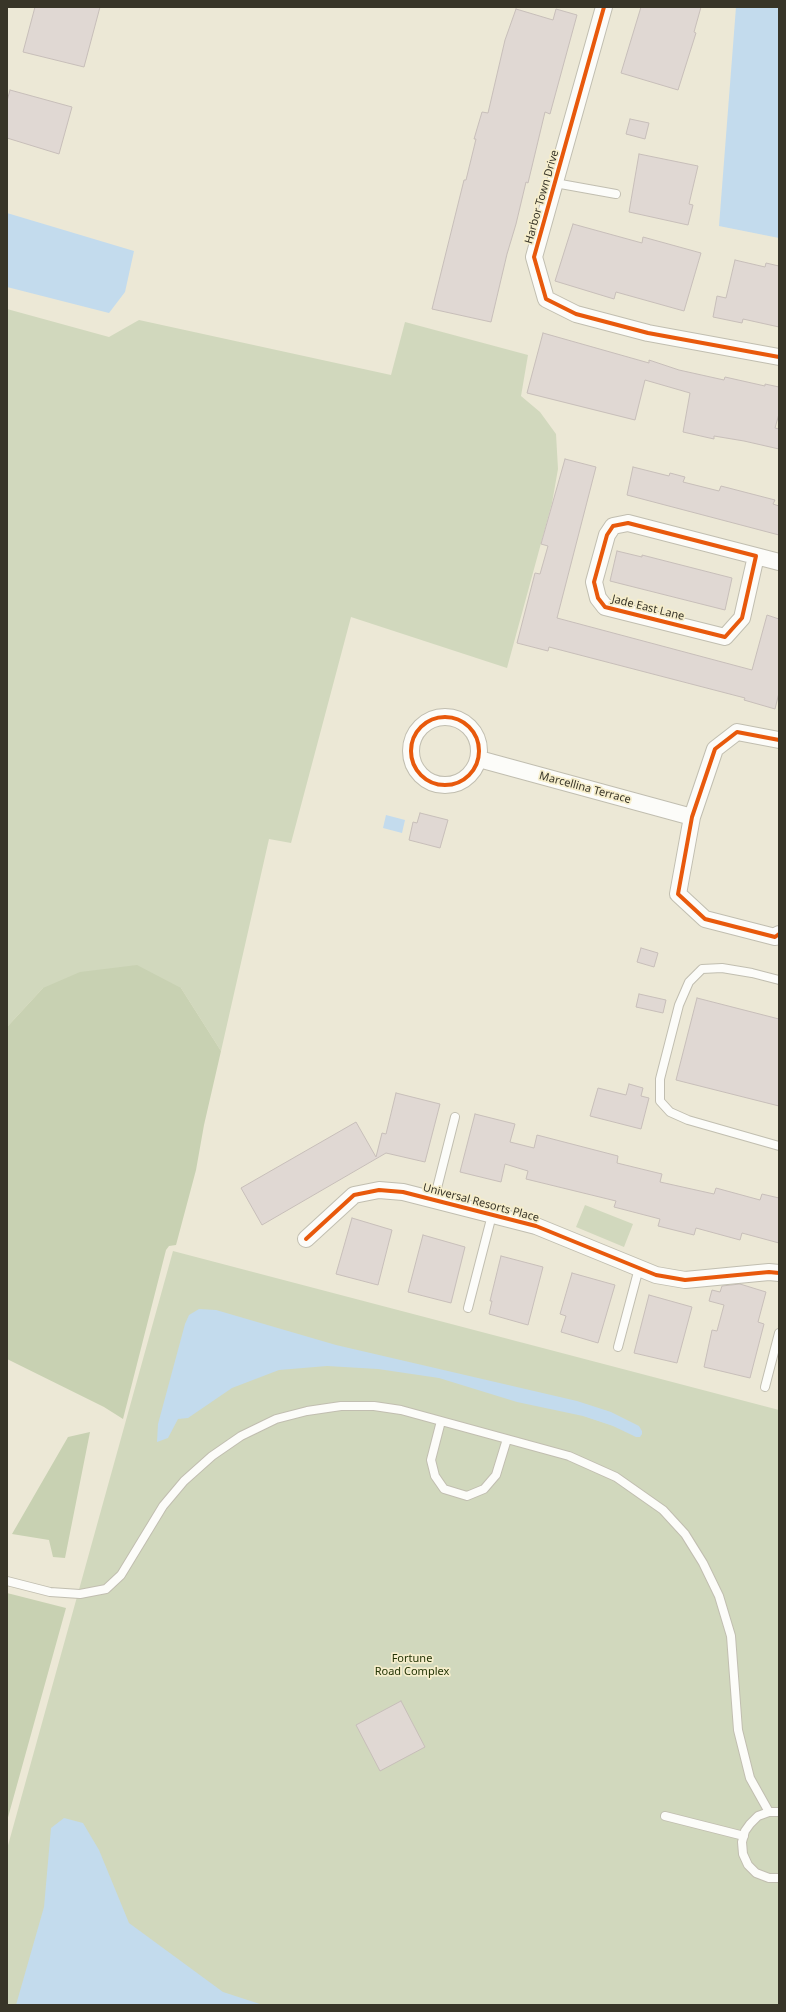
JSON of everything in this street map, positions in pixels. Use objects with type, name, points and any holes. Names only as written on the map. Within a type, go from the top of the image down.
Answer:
[{"type":"street","name":"Harbor Town Drive","points":[[604,7],[534,257],[546,298],[576,314],[648,333],[779,357]]},
{"type":"street","name":"Jade East Lane","points":[[756,556],[742,618],[725,637],[605,607],[598,598],[594,582],[606,535],[613,526],[628,523],[756,556],[779,562]]},
{"type":"street","points":[[442,716],[453,717],[463,721],[471,728],[477,737],[480,748],[479,759],[474,770],[466,778],[455,784],[443,785],[432,783],[422,776],[414,767],[411,755],[411,744],[415,733],[422,725],[431,719],[442,716]]},
{"type":"street","points":[[779,740],[738,732],[715,749],[692,816],[678,894],[705,919],[775,937],[779,934]]},
{"type":"street","name":"Marcellina Terrace","points":[[479,759],[692,816]]},
{"type":"street","name":"Universal Resorts Place","points":[[306,1239],[354,1195],[379,1190],[403,1192],[536,1226],[656,1275],[685,1280],[779,1272]]},
{"type":"lane","points":[[555,183],[616,194]]},
{"type":"lane","points":[[779,980],[752,973],[702,969],[689,982],[679,1005],[660,1079],[660,1101],[670,1112],[688,1120],[779,1146]]},
{"type":"lane","points":[[434,1200],[454,1117]]},
{"type":"lane","points":[[468,1308],[492,1215]]},
{"type":"lane","points":[[618,1347],[639,1268]]},
{"type":"lane","points":[[765,1386],[779,1333]]},
{"type":"lane","points":[[7,1581],[50,1592],[80,1594],[106,1589],[121,1575],[163,1506],[184,1481],[212,1456],[242,1436],[276,1419],[307,1411],[341,1406],[374,1406],[401,1410],[569,1456],[616,1477],[663,1510],[685,1534],[703,1563],[719,1596],[731,1636],[738,1730],[750,1778],[769,1812]]},
{"type":"lane","points":[[441,1421],[431,1460],[435,1476],[444,1489],[467,1496],[484,1489],[496,1475],[507,1439]]},
{"type":"lane","points":[[779,1812],[769,1812],[758,1816],[750,1824],[742,1842],[743,1854],[748,1865],[756,1873],[769,1878],[779,1878]]},
{"type":"lane","points":[[665,1816],[744,1836]]},
{"type":"green space","points":[[7,309],[109,337],[139,320],[391,375],[405,322],[528,355],[521,396],[540,412],[556,434],[558,469],[552,503],[507,668],[351,617],[291,843],[269,839],[221,1051],[181,988],[43,988],[7,1027]]},
{"type":"green space","points":[[137,965],[181,988],[221,1051],[204,1125],[196,1170],[176,1245],[169,1246],[166,1250],[123,1419],[104,1407],[7,1359],[7,1027],[43,988],[80,972]]},
{"type":"green space","points":[[585,1205],[633,1224],[624,1247],[576,1227]]},
{"type":"green space","name":"Fortune Road Complex","points":[[173,1251],[779,1410],[779,2005],[7,2005],[7,1849]]},
{"type":"green space","points":[[90,1432],[65,1558],[53,1557],[49,1540],[12,1534],[68,1437]]},
{"type":"green space","points":[[7,1593],[66,1608],[7,1821]]},
{"type":"water","points":[[736,7],[779,7],[779,238],[719,226]]},
{"type":"water","points":[[7,213],[134,251],[125,292],[109,313],[7,287]]},
{"type":"water","points":[[386,815],[405,820],[402,833],[383,828]]},
{"type":"water","points":[[199,1309],[216,1310],[336,1345],[577,1401],[611,1412],[639,1426],[642,1434],[640,1437],[636,1437],[613,1426],[583,1416],[517,1402],[439,1378],[378,1369],[327,1366],[279,1370],[232,1388],[188,1418],[178,1419],[168,1438],[157,1442],[158,1424],[185,1324],[189,1315]]},
{"type":"water","points":[[64,1818],[83,1823],[99,1850],[129,1923],[223,1992],[263,2005],[16,2005],[44,1907],[51,1828]]},
{"type":"building","points":[[35,7],[100,7],[84,67],[23,52]]},
{"type":"building","points":[[641,7],[701,7],[694,32],[696,33],[678,90],[621,73]]},
{"type":"building","points":[[516,9],[553,20],[556,9],[577,15],[550,114],[545,112],[528,183],[526,182],[507,254],[491,322],[432,309],[464,180],[466,180],[476,139],[474,139],[482,112],[488,113],[505,40]]},
{"type":"building","points":[[10,90],[72,107],[59,154],[7,138],[7,101]]},
{"type":"building","points":[[630,119],[649,123],[645,139],[626,134]]},
{"type":"building","points":[[639,154],[698,166],[689,204],[693,205],[688,225],[629,212]]},
{"type":"building","points":[[573,224],[642,243],[643,237],[701,253],[684,311],[616,292],[614,299],[555,281]]},
{"type":"building","points":[[735,260],[765,267],[766,263],[779,266],[779,327],[743,319],[742,323],[713,317],[717,296],[726,298]]},
{"type":"building","points":[[543,333],[649,363],[649,360],[679,370],[724,380],[725,377],[765,386],[765,384],[779,387],[779,414],[775,428],[779,429],[779,449],[744,441],[714,436],[714,439],[683,432],[690,393],[645,380],[635,420],[527,393]]},
{"type":"building","points":[[565,459],[596,467],[557,618],[752,670],[767,615],[779,619],[779,693],[775,709],[744,700],[745,698],[549,647],[548,651],[517,643],[535,573],[540,574],[548,546],[541,544]]},
{"type":"building","points":[[633,467],[669,476],[670,473],[685,477],[683,482],[719,491],[721,486],[775,500],[773,504],[779,506],[779,535],[627,495]]},
{"type":"building","points":[[617,551],[642,557],[642,555],[732,578],[725,610],[610,581]]},
{"type":"building","points":[[420,813],[448,820],[440,848],[409,840],[413,822],[417,823]]},
{"type":"building","points":[[641,948],[658,953],[654,967],[637,962]]},
{"type":"building","points":[[639,994],[666,1000],[663,1013],[636,1007]]},
{"type":"building","points":[[697,998],[779,1019],[779,1106],[676,1080]]},
{"type":"building","points":[[629,1084],[643,1088],[641,1096],[649,1098],[641,1129],[590,1116],[598,1088],[626,1095]]},
{"type":"building","points":[[396,1093],[440,1104],[425,1162],[386,1153],[262,1225],[241,1188],[356,1122],[376,1157],[382,1133],[386,1134]]},
{"type":"building","points":[[475,1114],[515,1124],[510,1142],[534,1148],[537,1135],[618,1156],[617,1163],[662,1174],[660,1182],[714,1194],[716,1188],[760,1200],[762,1194],[779,1198],[779,1243],[742,1233],[740,1240],[696,1228],[694,1235],[658,1226],[660,1219],[614,1207],[616,1201],[526,1179],[528,1171],[505,1164],[501,1182],[460,1172]]},
{"type":"building","points":[[352,1218],[392,1230],[378,1285],[336,1274]]},
{"type":"building","points":[[423,1235],[465,1247],[451,1303],[408,1292]]},
{"type":"building","points":[[501,1256],[543,1267],[528,1325],[489,1314],[492,1301],[490,1301]]},
{"type":"building","points":[[572,1273],[615,1285],[598,1343],[561,1332],[566,1316],[560,1314]]},
{"type":"building","points":[[740,1284],[766,1292],[758,1322],[764,1324],[750,1378],[704,1367],[712,1330],[717,1331],[724,1305],[709,1301],[712,1290],[720,1292],[722,1286]]},
{"type":"building","points":[[649,1295],[692,1307],[677,1363],[634,1353]]},
{"type":"building","points":[[401,1701],[425,1747],[380,1771],[356,1725]]},
{"type":"cycle path","points":[[604,7],[534,257],[546,299],[576,314],[648,333],[779,357]]},
{"type":"cycle path","points":[[628,523],[756,556],[742,618],[725,637],[605,607],[598,598],[594,582],[607,535],[613,526],[628,523]]},
{"type":"cycle path","points":[[438,717],[452,717],[464,723],[473,732],[479,744],[479,751],[477,764],[469,775],[458,783],[452,785],[438,785],[432,783],[421,775],[413,764],[411,758],[411,744],[413,738],[421,727],[432,719],[438,717]]},
{"type":"cycle path","points":[[779,740],[737,732],[715,749],[692,817],[678,894],[705,919],[775,937],[779,934]]},
{"type":"cycle path","points":[[306,1239],[354,1195],[379,1190],[403,1192],[536,1226],[656,1275],[685,1280],[769,1272],[779,1273]]}]
